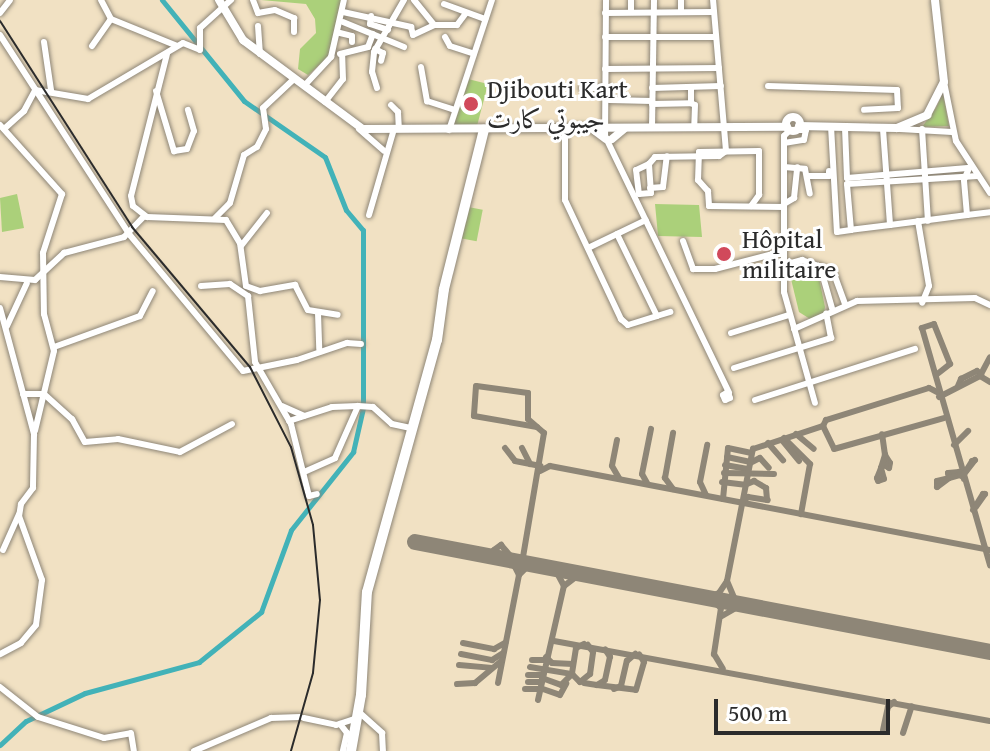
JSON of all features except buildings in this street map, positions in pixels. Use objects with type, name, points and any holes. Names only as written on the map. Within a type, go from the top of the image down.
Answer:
[{"type":"highway","points":[[351,751],[358,715],[367,592],[437,340],[482,134]]},
{"type":"main road","points":[[791,127],[897,128],[932,110],[944,82],[935,0]]},
{"type":"main road","points":[[221,4],[236,31],[260,54],[353,124],[482,134],[593,129],[609,137],[625,129],[832,128]]},
{"type":"street","points":[[0,13],[10,0]]},
{"type":"street","points":[[101,0],[111,19],[177,46]]},
{"type":"street","points":[[35,90],[92,98],[177,46],[185,43],[200,50],[200,28],[221,4],[231,0]]},
{"type":"street","points":[[253,0],[258,13],[275,10],[294,18],[294,32]]},
{"type":"street","points":[[304,86],[333,50],[343,22],[344,0]]},
{"type":"street","points":[[377,88],[373,60],[366,57],[382,38],[404,0]]},
{"type":"street","points":[[414,0],[434,25]]},
{"type":"street","points":[[449,130],[492,0]]},
{"type":"street","points":[[607,0],[609,137]]},
{"type":"street","points":[[631,0],[631,12]]},
{"type":"street","points":[[652,128],[654,0]]},
{"type":"street","points":[[681,0],[681,12]]},
{"type":"street","points":[[713,0],[727,128],[726,151]]},
{"type":"street","points":[[444,4],[485,19]]},
{"type":"street","points":[[343,12],[371,16],[389,26],[411,27],[411,36],[434,25],[457,25],[466,13]]},
{"type":"street","points":[[607,12],[714,12]]},
{"type":"street","points":[[92,46],[111,19]]},
{"type":"street","points":[[343,22],[404,47]]},
{"type":"street","points":[[258,26],[260,54]]},
{"type":"street","points":[[340,33],[352,36],[352,42]]},
{"type":"street","points":[[372,48],[373,34]]},
{"type":"street","points":[[0,35],[129,234],[243,371],[297,360],[319,349],[361,344]]},
{"type":"street","points":[[445,37],[450,46],[474,54]]},
{"type":"street","points":[[607,37],[716,37]]},
{"type":"street","points":[[44,42],[51,90]]},
{"type":"street","points":[[333,50],[342,55],[372,48],[383,53],[381,61]]},
{"type":"street","points":[[143,217],[131,196],[167,54]]},
{"type":"street","points":[[325,102],[343,79],[342,55]]},
{"type":"street","points":[[421,67],[427,101],[455,110]]},
{"type":"street","points":[[607,69],[719,68]]},
{"type":"street","points":[[215,218],[236,192],[245,153],[257,147],[266,129],[263,108],[294,79]]},
{"type":"street","points":[[944,82],[952,132],[970,167],[990,193]]},
{"type":"street","points":[[652,88],[721,86]]},
{"type":"street","points":[[768,86],[897,90],[898,108],[864,110]]},
{"type":"street","points":[[691,87],[691,103]]},
{"type":"street","points":[[582,88],[608,88]]},
{"type":"street","points":[[608,88],[609,137],[727,393]]},
{"type":"street","points":[[3,550],[33,488],[34,434],[54,347],[44,317],[41,274],[62,194],[2,127],[24,111],[35,90]]},
{"type":"street","points":[[156,91],[174,151],[187,149],[194,131],[188,110]]},
{"type":"street","points":[[609,100],[691,103],[695,105],[694,128]]},
{"type":"street","points":[[369,215],[384,151],[397,129],[398,112],[391,105]]},
{"type":"street","points":[[353,124],[384,151]]},
{"type":"street","points":[[784,143],[804,140],[806,130],[791,127],[784,143],[784,265],[789,315],[815,403]]},
{"type":"street","points":[[784,143],[807,141],[817,127]]},
{"type":"street","points":[[832,128],[837,232],[990,212]]},
{"type":"street","points":[[845,128],[851,230]]},
{"type":"street","points":[[897,128],[952,132]]},
{"type":"street","points":[[883,129],[890,225]]},
{"type":"street","points":[[922,129],[928,221]]},
{"type":"street","points":[[565,130],[565,200],[622,322],[670,312]]},
{"type":"street","points":[[751,206],[759,197],[759,151]]},
{"type":"street","points":[[649,164],[651,193],[639,194],[636,170],[649,164],[667,156],[768,151]]},
{"type":"street","points":[[650,188],[663,187],[667,156]]},
{"type":"street","points":[[699,156],[698,180],[708,191],[709,206],[784,206],[794,198],[797,167]]},
{"type":"street","points":[[784,167],[797,167],[809,176],[829,176],[829,156]]},
{"type":"street","points":[[925,176],[970,167]]},
{"type":"street","points":[[967,215],[964,177],[970,167]]},
{"type":"street","points":[[809,176],[810,194]]},
{"type":"street","points":[[847,181],[978,176]]},
{"type":"street","points":[[241,246],[267,213]]},
{"type":"street","points":[[143,217],[178,222],[215,218],[231,224],[241,246],[242,280],[250,293],[252,352],[289,421],[309,496],[317,494]]},
{"type":"street","points":[[6,329],[27,283],[64,253],[129,234],[143,217]]},
{"type":"street","points":[[588,248],[646,220]]},
{"type":"street","points":[[918,221],[929,286],[922,303]]},
{"type":"street","points":[[617,234],[657,316]]},
{"type":"street","points":[[683,241],[693,269],[715,269],[784,251]]},
{"type":"street","points":[[784,265],[802,260],[835,273],[845,304]]},
{"type":"street","points":[[734,368],[831,338],[820,266]]},
{"type":"street","points":[[0,277],[27,283]]},
{"type":"street","points":[[201,286],[230,284],[250,293],[295,285],[305,307],[318,313],[338,315]]},
{"type":"street","points":[[54,347],[140,316],[153,291]]},
{"type":"street","points":[[794,329],[845,304],[922,303],[975,298],[990,305]]},
{"type":"street","points":[[0,308],[34,434]]},
{"type":"street","points":[[318,313],[319,349]]},
{"type":"street","points":[[731,333],[789,315]]},
{"type":"street","points":[[755,400],[915,349]]},
{"type":"street","points":[[23,394],[44,394],[72,419],[85,442],[118,439],[180,452],[232,424]]},
{"type":"street","points":[[280,405],[308,417]]},
{"type":"street","points":[[289,421],[332,407],[358,406],[373,407],[392,424],[411,428]]},
{"type":"street","points":[[304,472],[335,458],[358,406]]},
{"type":"street","points":[[0,654],[26,639],[41,608],[41,571],[19,513]]},
{"type":"street","points":[[0,687],[38,717],[104,738],[131,733],[134,751]]},
{"type":"street","points":[[194,751],[271,718],[302,718],[340,724],[358,715],[382,733],[383,751]]},
{"type":"street","points":[[340,724],[347,733],[343,751]]},
{"type":"green space","points":[[261,0],[342,0],[329,56],[308,75],[298,69],[300,49],[316,33],[315,19],[306,4]]},
{"type":"green space","name":"Djibouti Kart جيبوتي كارت","points":[[468,79],[488,84],[477,126],[453,126]]},
{"type":"green space","points":[[943,93],[949,126],[922,127],[936,108]]},
{"type":"green space","points":[[17,194],[24,228],[2,232],[0,198]]},
{"type":"green space","points":[[655,204],[699,205],[702,237],[658,236]]},
{"type":"green space","points":[[468,207],[483,210],[477,241],[462,238]]},
{"type":"green space","points":[[803,266],[818,273],[825,307],[824,313],[810,319],[799,312],[791,279]]},
{"type":"waterway","points":[[162,0],[244,101],[325,157],[346,210],[363,230],[363,404]]},
{"type":"waterway","points":[[0,745],[26,721],[85,693],[199,662],[261,612],[291,530],[353,452],[363,408]]},
{"type":"taxiway","points":[[936,375],[950,364],[934,324],[922,328],[990,565]]},
{"type":"taxiway","points":[[939,397],[980,376],[990,357]]},
{"type":"taxiway","points":[[958,386],[961,379],[977,371],[981,375]]},
{"type":"taxiway","points":[[980,376],[990,382]]},
{"type":"taxiway","points":[[526,563],[523,557],[544,433],[528,419],[528,393],[476,386],[474,416],[537,427]]},
{"type":"taxiway","points":[[937,392],[929,388],[826,420],[823,426],[834,449],[944,418]]},
{"type":"taxiway","points":[[727,581],[753,449],[823,426]]},
{"type":"taxiway","points":[[647,483],[642,474],[651,429]]},
{"type":"taxiway","points":[[954,445],[968,431]]},
{"type":"taxiway","points":[[673,433],[665,478],[673,489]]},
{"type":"taxiway","points":[[796,434],[814,449]]},
{"type":"taxiway","points":[[881,468],[884,479],[878,481],[877,478],[885,455],[882,434]]},
{"type":"taxiway","points":[[784,438],[810,464],[801,514]]},
{"type":"taxiway","points":[[617,440],[612,466],[619,478]]},
{"type":"taxiway","points":[[782,440],[799,461]]},
{"type":"taxiway","points":[[768,443],[783,460]]},
{"type":"taxiway","points":[[706,495],[700,482],[707,445]]},
{"type":"taxiway","points":[[505,448],[515,461],[541,466]]},
{"type":"taxiway","points":[[522,448],[530,464]]},
{"type":"taxiway","points":[[723,499],[728,448],[751,453]]},
{"type":"taxiway","points":[[885,455],[890,463],[889,468],[886,466],[885,455]]},
{"type":"taxiway","points":[[727,457],[750,462]]},
{"type":"taxiway","points":[[750,463],[760,458],[769,468]]},
{"type":"taxiway","points":[[964,479],[964,474],[975,460],[965,473]]},
{"type":"taxiway","points":[[725,465],[748,469]]},
{"type":"taxiway","points":[[540,471],[550,466],[990,550]]},
{"type":"taxiway","points":[[963,475],[959,472],[948,473],[949,478],[937,487],[937,481],[949,478],[960,475],[963,477]]},
{"type":"taxiway","points":[[724,473],[774,474]]},
{"type":"taxiway","points":[[747,484],[754,481],[766,488],[767,500]]},
{"type":"taxiway","points":[[722,482],[745,485]]},
{"type":"taxiway","points":[[973,510],[985,494],[976,507]]},
{"type":"taxiway","points":[[742,502],[748,497],[768,500]]},
{"type":"taxiway","points":[[496,558],[494,550],[501,545],[516,562]]},
{"type":"taxiway","points":[[498,683],[519,575],[512,561]]},
{"type":"taxiway","points":[[519,575],[530,564]]},
{"type":"taxiway","points":[[538,700],[564,586],[555,569]]},
{"type":"taxiway","points":[[564,586],[580,574]]},
{"type":"taxiway","points":[[706,598],[719,593],[727,581],[737,604]]},
{"type":"taxiway","points":[[711,599],[721,608],[714,654],[723,669]]},
{"type":"taxiway","points":[[722,616],[741,605]]},
{"type":"taxiway","points":[[554,641],[990,721]]},
{"type":"taxiway","points":[[463,643],[494,649],[505,643]]},
{"type":"taxiway","points":[[584,644],[576,648],[572,674],[580,682],[590,674],[593,652],[588,645]]},
{"type":"taxiway","points":[[584,683],[597,685],[605,680],[610,657],[605,649]]},
{"type":"taxiway","points":[[984,651],[990,651]]},
{"type":"taxiway","points":[[461,654],[492,660],[503,653]]},
{"type":"taxiway","points":[[614,689],[621,686],[627,661],[635,654]]},
{"type":"taxiway","points":[[597,685],[636,690],[644,662],[639,654]]},
{"type":"taxiway","points":[[546,657],[552,663],[573,664]]},
{"type":"taxiway","points":[[457,684],[475,683],[502,660]]},
{"type":"taxiway","points":[[532,660],[545,660]]},
{"type":"taxiway","points":[[459,665],[492,668]]},
{"type":"taxiway","points":[[530,667],[572,674]]},
{"type":"taxiway","points":[[528,675],[542,675]]},
{"type":"taxiway","points":[[542,678],[561,685],[570,676]]},
{"type":"taxiway","points":[[528,682],[541,682]]},
{"type":"taxiway","points":[[540,688],[560,695],[566,684]]},
{"type":"taxiway","points":[[525,689],[540,689]]},
{"type":"taxiway","points":[[883,730],[888,707],[894,702]]},
{"type":"taxiway","points":[[903,733],[912,706]]},
{"type":"runway","points":[[415,542],[990,652]]},
{"type":"railway","points":[[0,21],[132,227],[250,367],[291,447],[313,525],[320,600],[313,673],[291,751]]},
{"type":"place","name":"Djibouti Kart جيبوتي كارت","points":[[471,104]]},
{"type":"place","name":"Hôpital militaire","points":[[724,254]]}]
